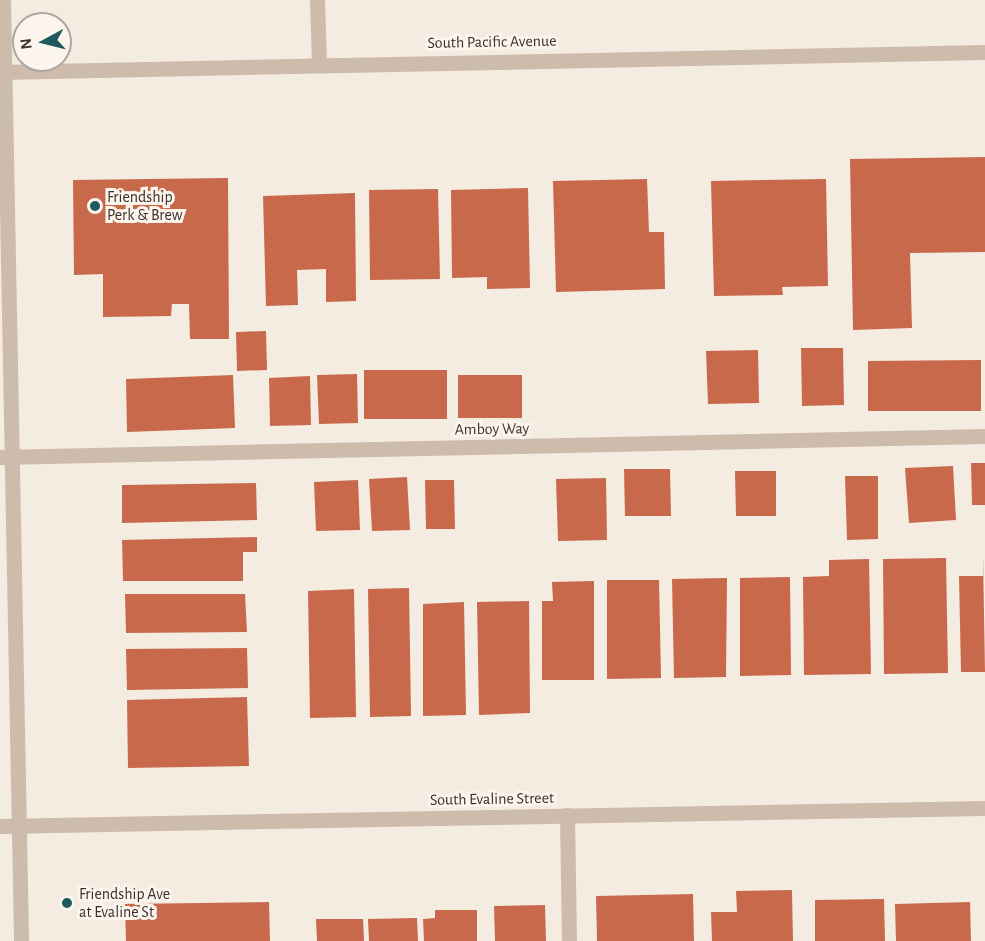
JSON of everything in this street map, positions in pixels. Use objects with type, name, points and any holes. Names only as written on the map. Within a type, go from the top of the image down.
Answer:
[{"type":"street","points":[[3,0],[5,457],[19,826],[21,941]]},
{"type":"street","points":[[317,0],[319,63]]},
{"type":"street","name":"South Pacific Avenue","points":[[3,72],[319,63],[985,52]]},
{"type":"street","name":"Amboy Way","points":[[5,457],[985,436]]},
{"type":"street","name":"South Evaline Street","points":[[0,826],[985,808]]},
{"type":"street","points":[[567,815],[568,941]]},
{"type":"building","points":[[985,157],[985,252],[910,253],[912,328],[853,330],[850,159]]},
{"type":"building","points":[[228,178],[229,339],[190,339],[189,304],[172,304],[171,316],[103,317],[103,274],[74,275],[73,180]]},
{"type":"building","points":[[647,179],[649,232],[664,232],[665,289],[556,292],[553,181]]},
{"type":"building","points":[[826,179],[828,286],[782,287],[783,295],[714,296],[711,181]]},
{"type":"building","points":[[528,188],[530,288],[487,289],[487,277],[452,278],[451,190]]},
{"type":"building","points":[[438,189],[440,279],[370,280],[369,190]]},
{"type":"building","points":[[355,193],[356,301],[326,302],[326,269],[297,270],[298,305],[266,306],[263,196]]},
{"type":"building","points":[[266,331],[267,370],[237,371],[236,332]]},
{"type":"building","points":[[801,348],[843,348],[844,405],[802,406]]},
{"type":"building","points":[[758,350],[759,403],[708,404],[706,351]]},
{"type":"building","points":[[981,360],[981,411],[868,411],[868,361]]},
{"type":"building","points":[[364,370],[447,370],[447,419],[364,419]]},
{"type":"building","points":[[357,374],[358,423],[319,424],[317,375]]},
{"type":"building","points":[[233,375],[235,428],[127,432],[126,379]]},
{"type":"building","points":[[458,375],[522,375],[522,418],[458,418]]},
{"type":"building","points":[[310,376],[311,425],[270,426],[269,378]]},
{"type":"building","points":[[971,463],[985,463],[985,505],[972,505]]},
{"type":"building","points":[[953,466],[956,520],[909,523],[905,468]]},
{"type":"building","points":[[624,469],[670,469],[671,516],[625,516]]},
{"type":"building","points":[[735,471],[776,471],[776,516],[736,516]]},
{"type":"building","points":[[845,476],[878,476],[878,539],[847,540]]},
{"type":"building","points":[[407,477],[410,530],[372,531],[369,479]]},
{"type":"building","points":[[606,478],[607,540],[558,541],[556,479]]},
{"type":"building","points":[[358,480],[360,530],[316,531],[314,482]]},
{"type":"building","points":[[425,480],[454,480],[455,529],[426,529]]},
{"type":"building","points":[[256,483],[257,520],[122,523],[122,485]]},
{"type":"building","points":[[257,537],[257,552],[243,552],[243,581],[123,581],[122,540]]},
{"type":"building","points":[[983,555],[985,672],[961,672],[959,576],[983,576]]},
{"type":"building","points":[[946,558],[948,673],[884,674],[883,559]]},
{"type":"building","points":[[869,559],[871,674],[804,675],[803,577],[829,576],[829,560]]},
{"type":"building","points":[[790,577],[791,675],[740,676],[740,578]]},
{"type":"building","points":[[727,578],[726,677],[674,678],[672,579]]},
{"type":"building","points":[[607,580],[659,580],[661,678],[607,679]]},
{"type":"building","points":[[594,581],[594,680],[542,680],[542,601],[553,601],[552,582]]},
{"type":"building","points":[[409,588],[411,716],[370,717],[368,589]]},
{"type":"building","points":[[354,589],[356,717],[310,718],[308,591]]},
{"type":"building","points":[[125,594],[245,594],[247,632],[126,633]]},
{"type":"building","points":[[529,601],[530,713],[479,715],[477,602]]},
{"type":"building","points":[[464,602],[466,715],[423,716],[423,604]]},
{"type":"building","points":[[247,648],[248,688],[127,690],[126,649]]},
{"type":"building","points":[[247,697],[249,766],[128,768],[127,700]]},
{"type":"building","points":[[792,890],[793,941],[712,941],[711,912],[737,912],[736,891]]},
{"type":"building","points":[[693,894],[694,941],[597,941],[596,896]]},
{"type":"building","points":[[884,899],[885,941],[815,941],[815,900]]},
{"type":"building","points":[[269,902],[270,941],[126,941],[125,904]]},
{"type":"building","points":[[970,902],[971,941],[896,941],[895,904]]},
{"type":"building","points":[[545,905],[546,941],[495,941],[494,906]]},
{"type":"building","points":[[435,910],[477,910],[477,941],[424,941],[423,919],[435,918]]},
{"type":"building","points":[[417,918],[418,941],[369,941],[368,919]]},
{"type":"building","points":[[316,919],[363,919],[364,941],[317,941]]},
{"type":"place","name":"Friendship Perk & Brew","points":[[95,206]]},
{"type":"place","name":"Friendship Ave at Evaline St","points":[[67,903]]}]
